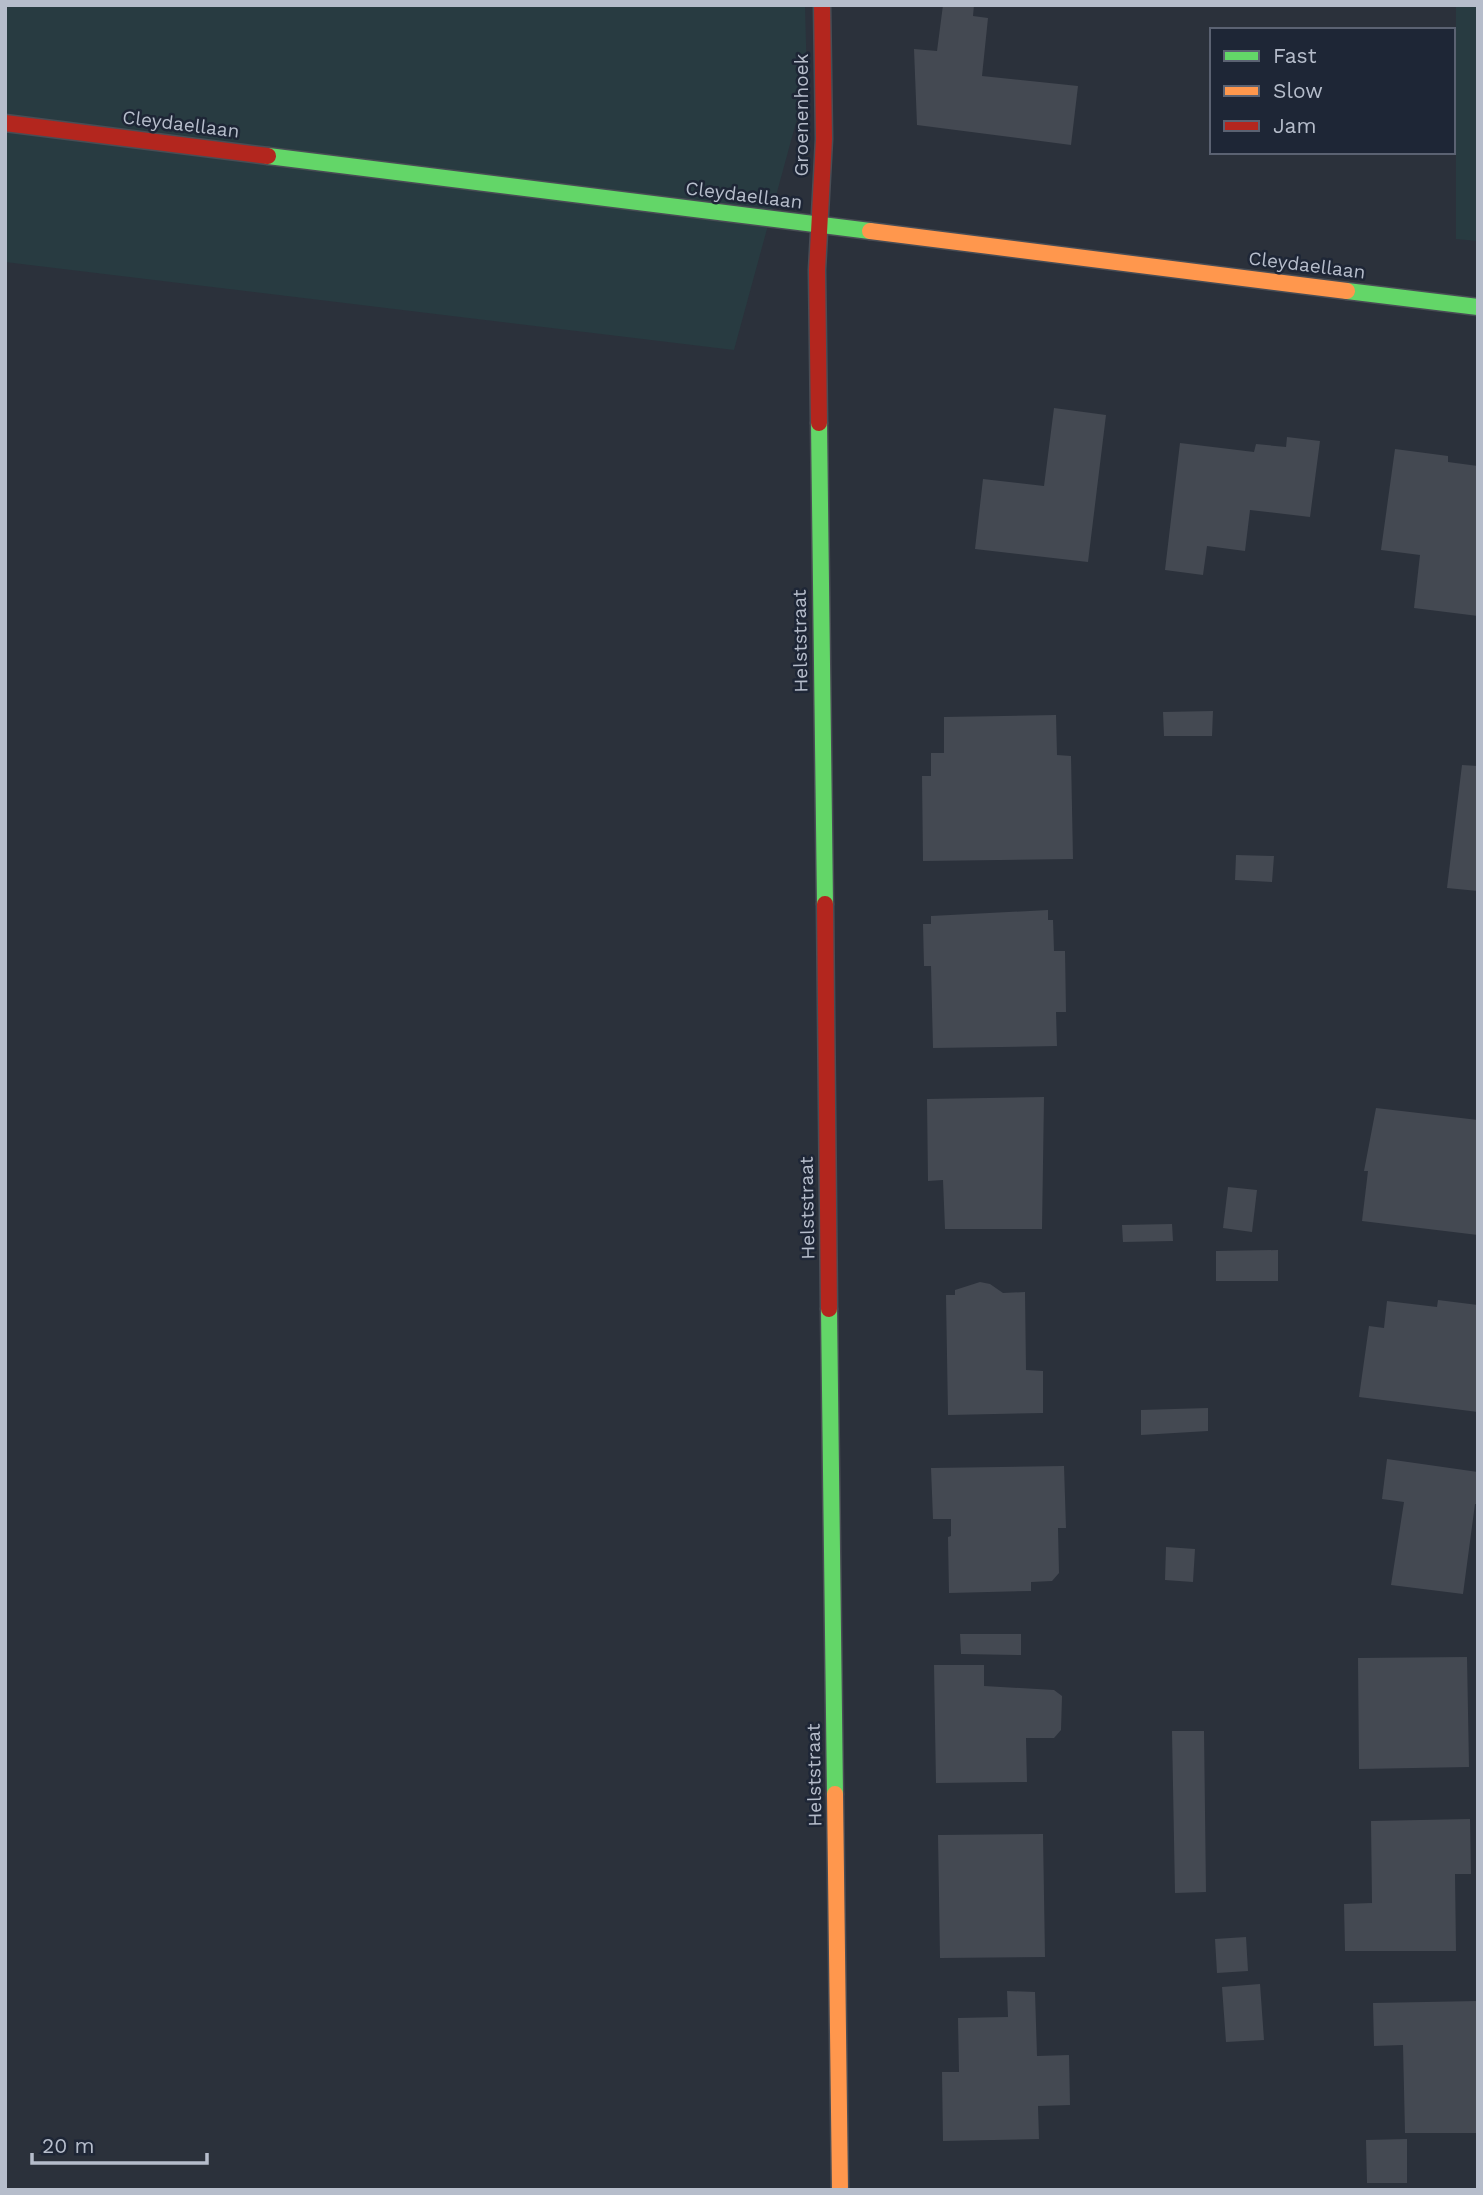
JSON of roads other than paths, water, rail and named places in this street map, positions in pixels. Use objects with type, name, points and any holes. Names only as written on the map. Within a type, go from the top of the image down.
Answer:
[{"type":"street","name":"Groenenhoek","points":[[819,225],[824,139],[822,5]]},
{"type":"street","name":"Cleydaellaan","points":[[5,123],[1478,307]]},
{"type":"street","name":"Helststraat","points":[[819,225],[817,270],[840,2190]]}]
